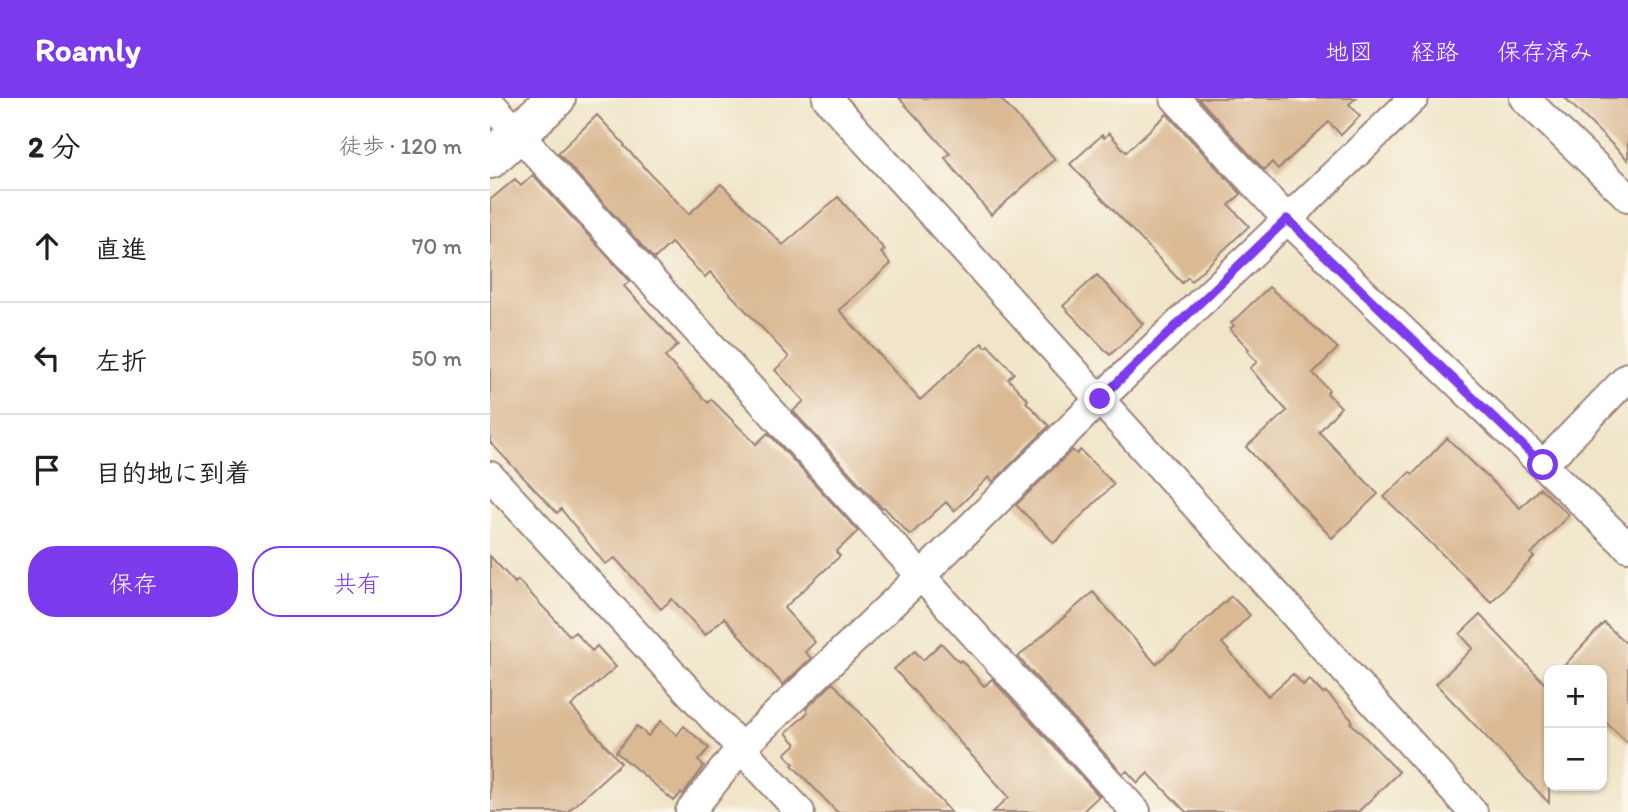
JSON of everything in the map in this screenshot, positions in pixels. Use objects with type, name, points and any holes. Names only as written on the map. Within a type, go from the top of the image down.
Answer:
[{"type":"street","points":[[504,147],[556,98]]},
{"type":"street","points":[[827,98],[1473,812]]},
{"type":"street","points":[[1175,98],[1287,219],[1628,547]]},
{"type":"street","points":[[690,812],[740,748],[1414,98]]},
{"type":"street","points":[[1524,98],[1628,197]]},
{"type":"street","points":[[490,103],[504,147],[921,576],[1136,812]]},
{"type":"street","points":[[1543,465],[1628,377]]},
{"type":"street","points":[[490,476],[800,812]]},
{"type":"building","points":[[899,98],[1000,98],[1055,159],[991,215],[945,158],[950,154]]},
{"type":"building","points":[[1198,98],[1356,98],[1349,104],[1360,116],[1341,135],[1329,122],[1278,169],[1272,162],[1264,170]]},
{"type":"building","points":[[1565,98],[1628,98],[1628,160]]},
{"type":"building","points":[[1167,114],[1241,194],[1229,205],[1249,226],[1191,281],[1188,277],[1182,283],[1070,164],[1102,135],[1104,138],[1109,133],[1126,152]]},
{"type":"building","points":[[597,115],[689,214],[721,184],[783,245],[838,197],[885,250],[881,253],[891,264],[839,310],[920,400],[982,343],[985,347],[988,345],[1014,373],[1008,379],[1049,426],[993,482],[989,477],[954,511],[946,502],[910,535],[793,411],[804,401],[775,370],[789,357],[710,272],[705,277],[671,243],[654,259],[558,153]]},
{"type":"building","points":[[533,175],[630,281],[624,286],[678,345],[665,357],[708,403],[711,399],[756,444],[768,433],[858,531],[836,552],[840,556],[784,608],[815,642],[805,652],[811,658],[783,685],[724,618],[705,635],[672,599],[661,609],[615,558],[605,564],[561,509],[557,513],[490,442],[490,200],[515,179],[521,186]]},
{"type":"building","points":[[1097,275],[1143,324],[1110,355],[1063,306]]},
{"type":"building","points":[[1269,287],[1338,348],[1313,373],[1341,407],[1319,432],[1378,494],[1332,538],[1246,447],[1287,411],[1250,368],[1257,362],[1230,329],[1234,326],[1231,323]]},
{"type":"building","points":[[1447,438],[1520,508],[1540,488],[1569,515],[1531,554],[1534,557],[1491,602],[1384,497],[1410,472],[1413,474]]},
{"type":"building","points":[[1072,450],[1077,454],[1080,450],[1114,484],[1054,543],[1016,505]]},
{"type":"building","points":[[490,556],[515,583],[518,580],[570,636],[575,632],[592,651],[597,646],[616,667],[571,706],[621,763],[567,812],[490,812]]},
{"type":"building","points":[[1093,592],[1156,664],[1231,596],[1250,615],[1222,643],[1268,696],[1293,674],[1303,685],[1309,679],[1323,694],[1326,692],[1353,721],[1351,723],[1399,772],[1358,812],[1186,812],[1148,773],[1138,783],[1127,771],[1123,774],[1018,657]]},
{"type":"building","points":[[1480,615],[1544,683],[1544,791],[1549,791],[1549,803],[1436,684],[1473,648],[1460,634]]},
{"type":"building","points":[[1604,623],[1628,645],[1628,743],[1607,724],[1607,665],[1565,665]]},
{"type":"building","points":[[941,643],[959,662],[961,660],[984,686],[992,679],[1099,796],[1082,812],[993,812],[1009,797],[894,669],[915,651],[923,660]]},
{"type":"building","points":[[833,683],[951,812],[837,812],[792,765],[794,764],[785,754],[796,744],[786,733]]},
{"type":"building","points":[[661,721],[677,735],[684,726],[709,748],[698,761],[704,766],[683,794],[674,801],[616,752],[637,726],[648,736]]},
{"type":"route","points":[[1100,399],[1287,219],[1543,465]]}]
